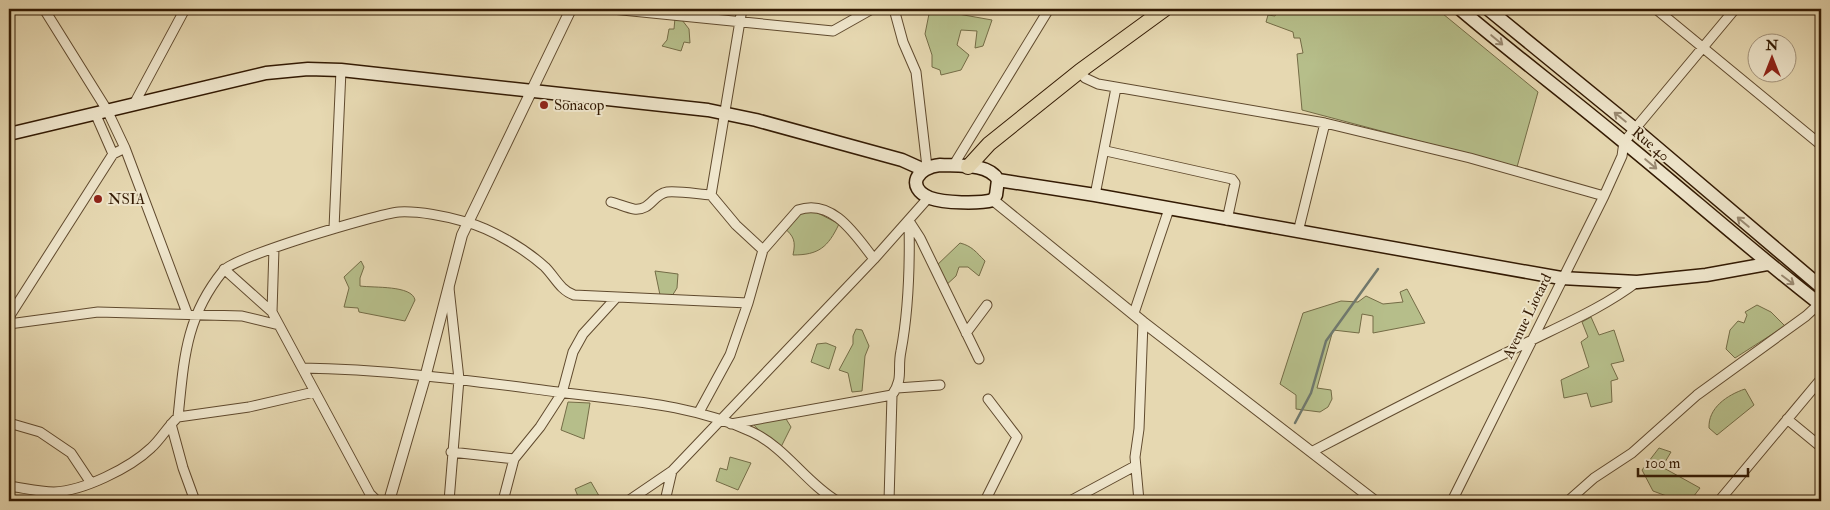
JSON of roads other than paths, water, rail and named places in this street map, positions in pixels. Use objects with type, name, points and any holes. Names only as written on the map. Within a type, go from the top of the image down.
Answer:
[{"type":"main road","points":[[968,167],[989,144],[1080,71],[1165,9]]},
{"type":"main road","name":"Rue 40","points":[[1460,9],[1528,67],[1624,142],[1767,264],[1820,304]]},
{"type":"main road","name":"Rue 40","points":[[1488,9],[1635,129],[1821,287]]},
{"type":"main road","points":[[9,134],[266,73],[308,69],[341,70],[533,90],[724,113],[902,160],[924,168],[968,167],[991,172],[998,180],[1095,195],[1561,278],[1637,282],[1706,275],[1767,264]]},
{"type":"main road","points":[[924,168],[918,174],[917,185],[929,197],[981,202],[993,200],[996,195],[998,180]]},
{"type":"street","points":[[44,9],[101,112],[125,148],[191,314]]},
{"type":"street","points":[[134,104],[185,9]]},
{"type":"street","points":[[389,501],[467,222],[571,9]]},
{"type":"street","points":[[612,9],[833,31],[872,9]]},
{"type":"street","points":[[711,195],[742,9]]},
{"type":"street","points":[[894,9],[903,42],[916,72],[924,168]]},
{"type":"street","points":[[953,166],[1049,9]]},
{"type":"street","points":[[1656,9],[1821,145]]},
{"type":"street","points":[[1624,142],[1735,9]]},
{"type":"street","points":[[334,228],[341,70]]},
{"type":"street","points":[[1080,71],[1091,82],[1116,88],[1325,124],[1470,158],[1604,196]]},
{"type":"street","points":[[1095,195],[1106,151],[1116,88]]},
{"type":"street","points":[[101,112],[113,154]]},
{"type":"street","points":[[1298,232],[1325,124]]},
{"type":"street","name":"Avenue Liotard","points":[[1452,501],[1561,278],[1604,196],[1622,156],[1624,142]]},
{"type":"street","points":[[9,317],[113,154],[125,148]]},
{"type":"street","points":[[1106,151],[1232,179],[1235,183],[1227,220]]},
{"type":"street","points":[[611,202],[631,209],[640,209],[647,208],[657,197],[668,192],[711,195],[736,225],[763,250]]},
{"type":"street","points":[[628,501],[672,471],[874,259],[929,197]]},
{"type":"street","points":[[993,200],[1143,322],[1376,501]]},
{"type":"street","points":[[699,412],[730,355],[748,303],[763,250],[798,210],[811,208],[834,215],[845,222],[874,259]]},
{"type":"street","points":[[1134,313],[1170,209]]},
{"type":"street","points":[[178,417],[191,314],[224,269],[274,248],[334,228],[398,212],[467,222],[514,243],[542,264],[566,292],[574,295],[615,299],[748,303]]},
{"type":"street","points":[[909,221],[920,238],[979,359]]},
{"type":"street","points":[[889,501],[895,392],[901,377],[901,352],[906,330],[910,260],[909,221]]},
{"type":"street","points":[[272,312],[274,248]]},
{"type":"street","points":[[224,269],[272,312],[370,494],[377,501]]},
{"type":"street","points":[[1313,451],[1620,295],[1637,282]]},
{"type":"street","points":[[449,288],[459,379],[451,452],[449,501]]},
{"type":"street","points":[[503,501],[514,459],[540,427],[562,392],[573,352],[583,334],[615,299]]},
{"type":"street","points":[[1568,501],[1594,478],[1632,453],[1697,395],[1820,304]]},
{"type":"street","points":[[966,333],[987,305]]},
{"type":"street","points":[[9,324],[98,312],[242,316],[279,325]]},
{"type":"street","points":[[1139,501],[1135,466],[1143,322]]},
{"type":"street","points":[[302,368],[355,368],[426,374],[651,403],[699,412],[753,433],[767,442],[837,501]]},
{"type":"street","points":[[1721,501],[1821,379]]},
{"type":"street","points":[[731,424],[940,385]]},
{"type":"street","points":[[9,486],[54,492],[91,483],[135,460],[150,448],[178,417],[249,407],[314,392]]},
{"type":"street","points":[[985,501],[1017,437],[988,399]]},
{"type":"street","points":[[1788,419],[1821,447]]},
{"type":"street","points":[[9,423],[40,432],[71,453],[91,483]]},
{"type":"street","points":[[171,424],[182,468],[195,501]]},
{"type":"street","points":[[451,452],[514,459]]},
{"type":"street","points":[[1070,501],[1135,466]]},
{"type":"street","points":[[665,501],[672,471]]},
{"type":"waterway","points":[[1295,423],[1311,393],[1326,341],[1378,269]]},
{"type":"place","name":"Sonacop","points":[[544,105]]},
{"type":"place","name":"NSIA","points":[[98,199]]}]
